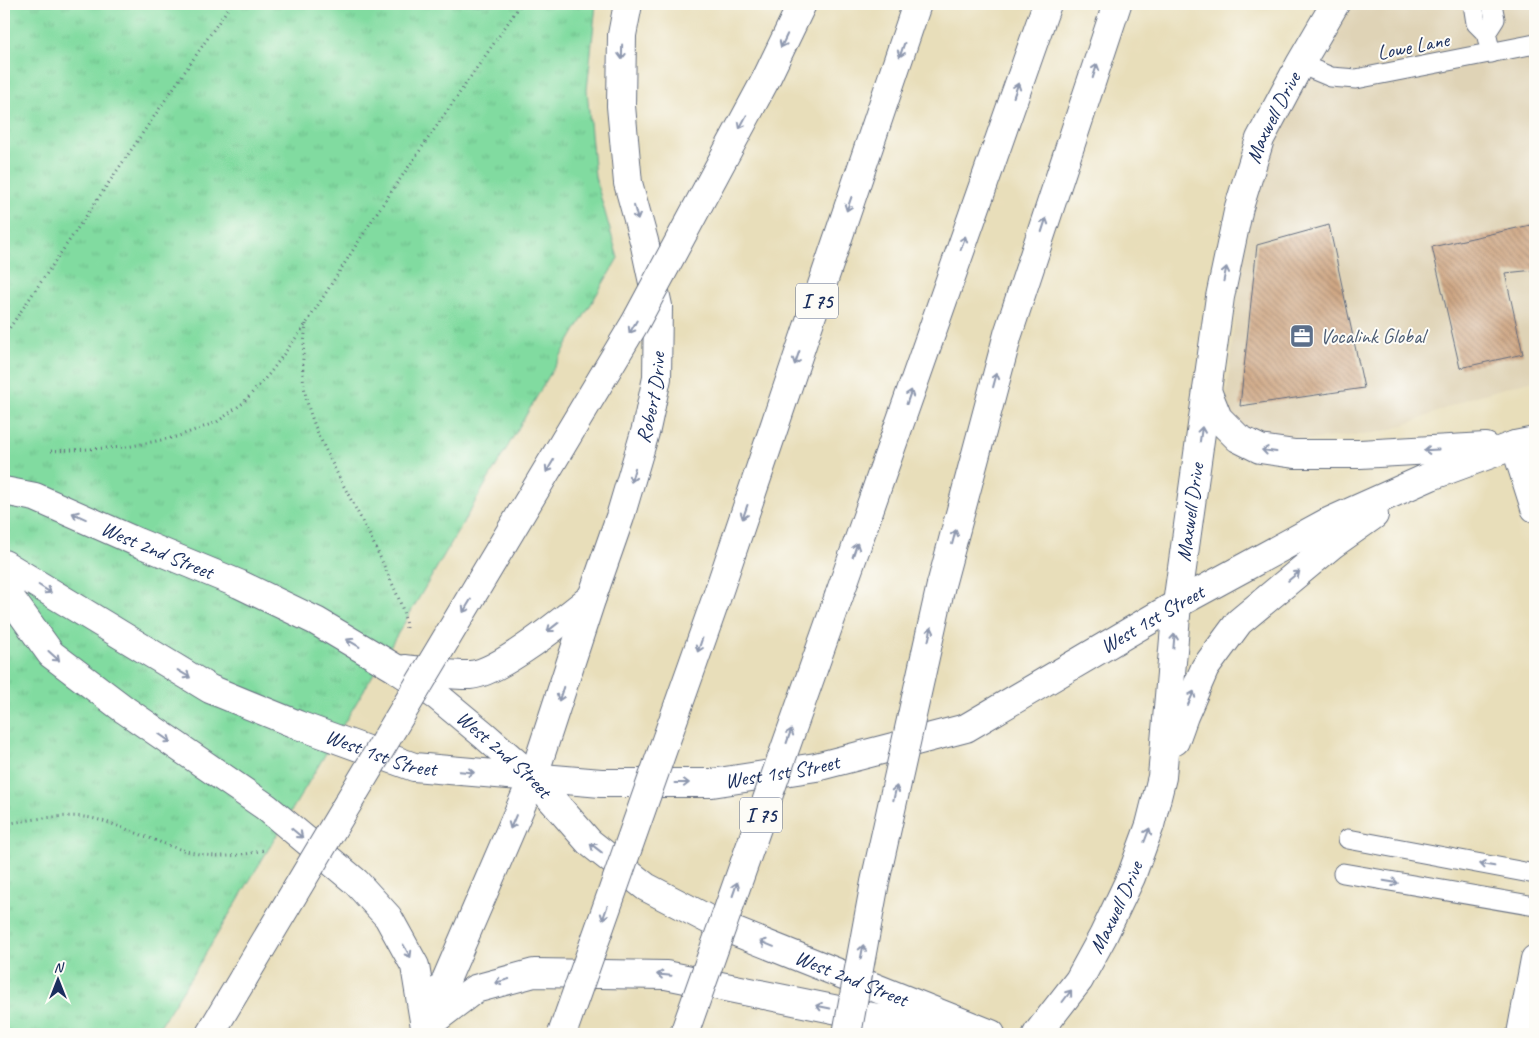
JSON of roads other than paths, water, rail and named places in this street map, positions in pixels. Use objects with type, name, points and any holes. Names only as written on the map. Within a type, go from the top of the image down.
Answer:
[{"type":"main road","name":"Robert Drive","points":[[424,1031],[533,778],[623,508],[646,429],[657,378],[658,306],[644,241],[628,183],[621,106],[622,35],[628,4]]},
{"type":"main road","points":[[210,1034],[636,323],[766,79],[802,4]]},
{"type":"main road","name":"I 75","points":[[562,1034],[716,599],[917,4]]},
{"type":"main road","name":"I 75","points":[[684,1034],[1047,4]]},
{"type":"main road","points":[[847,1034],[875,882],[941,584],[1008,334],[1117,4]]},
{"type":"main road","name":"Maxwell Drive","points":[[1037,1034],[1079,980],[1103,936],[1131,877],[1150,825],[1162,777],[1177,604],[1220,297],[1239,207],[1260,139],[1335,4]]},
{"type":"main road","points":[[1207,391],[1218,418],[1238,438],[1260,449],[1295,454],[1360,454],[1525,443],[1535,508]]},
{"type":"main road","name":"West 1st Street","points":[[4,564],[210,690],[414,768],[601,783],[712,783],[816,768],[966,728],[1177,604],[1326,523],[1431,476],[1525,443]]},
{"type":"main road","points":[[1162,777],[1184,716],[1205,668],[1239,622],[1333,544],[1431,476]]},
{"type":"main road","name":"West 2nd Street","points":[[4,491],[36,497],[137,542],[240,584],[316,621],[395,668],[437,696],[484,734],[533,778],[589,842],[646,886],[721,926],[991,1034]]},
{"type":"main road","points":[[4,589],[50,654],[125,710],[266,807],[356,882],[388,918],[415,966],[424,1031]]},
{"type":"main road","points":[[395,668],[470,675],[489,670],[546,633],[592,597]]},
{"type":"main road","points":[[1521,1034],[1535,959]]},
{"type":"main road","points":[[424,1031],[475,989],[534,973],[562,973],[666,975],[956,1034]]},
{"type":"lane","points":[[1473,4],[1476,23],[1486,33],[1491,53]]},
{"type":"lane","points":[[1486,33],[1494,19],[1492,4]]},
{"type":"lane","name":"Lowe Lane","points":[[1300,64],[1331,77],[1356,80],[1535,44]]},
{"type":"lane","points":[[1348,839],[1535,874]]},
{"type":"lane","points":[[1344,873],[1535,906]]},
{"type":"place","name":"Vocalink Global","points":[[1302,336]]}]
